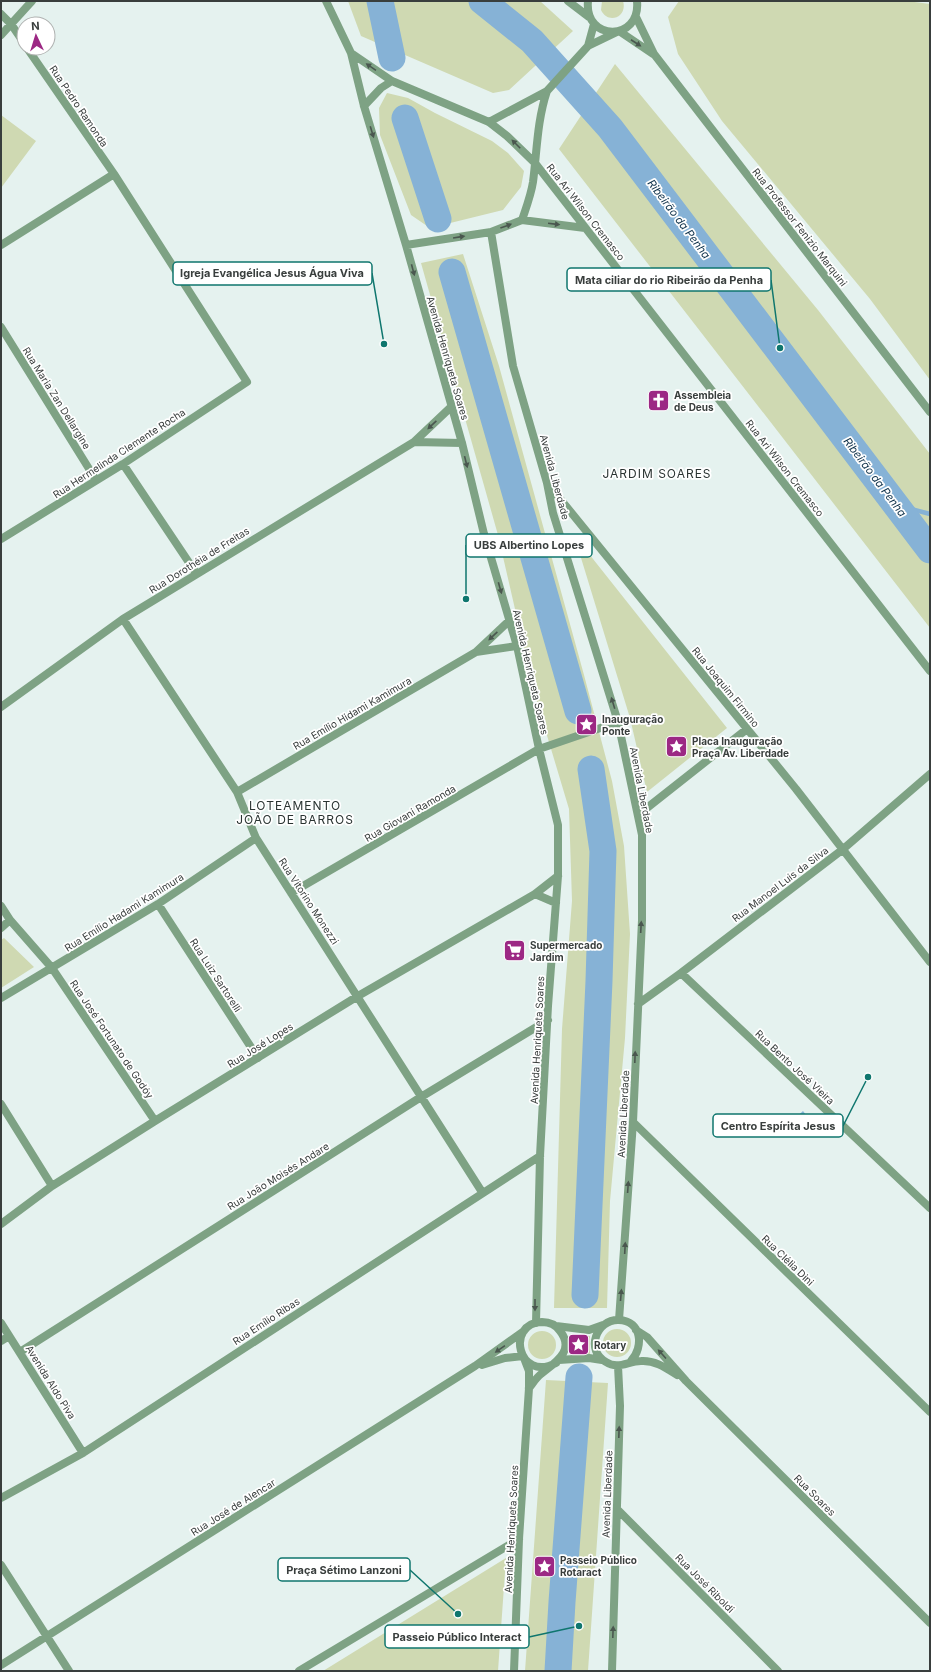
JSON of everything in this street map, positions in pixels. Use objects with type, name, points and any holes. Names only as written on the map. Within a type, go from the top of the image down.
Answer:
[{"type":"street","points":[[1,35],[32,1]]},
{"type":"street","name":"Avenida Henriqueta Soares","points":[[326,1],[351,53],[364,106],[406,245],[462,443],[484,534],[517,646],[539,749],[558,824],[558,876],[540,1156],[536,1323]]},
{"type":"street","points":[[568,1],[601,29],[609,32],[618,32],[654,54]]},
{"type":"street","points":[[588,1],[588,9],[592,20],[588,46]]},
{"type":"street","points":[[489,122],[547,91],[588,46],[625,29],[636,17],[638,9],[637,1]]},
{"type":"street","points":[[1,14],[16,31]]},
{"type":"street","points":[[636,17],[654,54]]},
{"type":"street","name":"Rua Ari Wilson Cremasco","points":[[351,53],[392,80],[489,122],[507,136],[535,163],[930,671]]},
{"type":"street","name":"Rua Professor Fenizio Marquini","points":[[654,54],[930,412]]},
{"type":"street","name":"Rua Pedro Ramonda","points":[[33,56],[114,174],[247,382]]},
{"type":"street","points":[[364,106],[381,88],[392,80]]},
{"type":"street","points":[[522,220],[529,199],[535,163],[538,124],[547,91]]},
{"type":"street","points":[[1,245],[114,174]]},
{"type":"street","points":[[406,245],[491,232],[522,220],[585,228]]},
{"type":"street","name":"Avenida Liberdade","points":[[491,232],[513,366],[547,483],[553,513],[618,722],[638,815],[642,843],[642,920],[633,1122],[619,1320]]},
{"type":"street","name":"Rua Maria Zan Dellargine","points":[[1,327],[96,480]]},
{"type":"street","name":"Rua Hermelinda Clemente Rocha","points":[[1,539],[123,464],[247,382]]},
{"type":"street","name":"Rua Dorothéia de Freitas","points":[[1,707],[123,619],[196,573],[414,442],[451,407]]},
{"type":"street","points":[[414,442],[462,443]]},
{"type":"street","points":[[123,464],[196,573]]},
{"type":"street","name":"Rua Joaquim Firmino","points":[[547,483],[796,789],[930,962]]},
{"type":"street","name":"Rua Vitorino Monezzi","points":[[123,619],[237,792],[256,838],[482,1192]]},
{"type":"street","name":"Rua Emílio Hidami Kamimura","points":[[237,792],[476,652],[509,621]]},
{"type":"street","name":"Rua Emílio Hidami Kamimura","points":[[476,652],[517,646]]},
{"type":"street","name":"Rua Giovani Ramonda","points":[[291,894],[539,749],[618,722]]},
{"type":"street","points":[[638,815],[747,729]]},
{"type":"street","name":"Rua Manoel Luis da Silva","points":[[638,1004],[842,850],[930,774]]},
{"type":"street","name":"Rua Emílio Hadami Kamimura","points":[[1,998],[158,904],[256,838]]},
{"type":"street","name":"Rua José Lopes","points":[[1,1224],[52,1186],[155,1121],[358,996],[535,894],[558,876]]},
{"type":"street","points":[[535,894],[556,903]]},
{"type":"street","name":"Rua Luiz Sartorelli","points":[[158,904],[258,1058]]},
{"type":"street","name":"Rua José Fortunato de Godóy","points":[[1,906],[10,920],[52,968],[155,1121]]},
{"type":"street","points":[[1,928],[10,920]]},
{"type":"street","name":"Rua Bento José Vieira","points":[[681,973],[930,1208]]},
{"type":"street","name":"Rua João Moisés Andare","points":[[20,1352],[421,1097],[548,1020]]},
{"type":"street","points":[[1,1104],[52,1186]]},
{"type":"street","name":"Rua Clélia Dini","points":[[633,1122],[930,1412]]},
{"type":"street","name":"Rua Emílio Ribas","points":[[1,1498],[83,1453],[482,1192],[540,1156]]},
{"type":"street","points":[[476,1366],[529,1326],[536,1323],[543,1322],[556,1326],[589,1330],[610,1321],[619,1320],[631,1325],[647,1338],[686,1381]]},
{"type":"street","name":"Avenida Aldo Piva","points":[[1,1323],[83,1453]]},
{"type":"street","points":[[602,1360],[596,1351],[594,1344],[595,1336],[604,1324]]},
{"type":"street","points":[[529,1388],[540,1375],[558,1361],[564,1351],[564,1338],[556,1326]]},
{"type":"street","points":[[631,1361],[636,1356],[640,1343],[636,1330]]},
{"type":"street","points":[[524,1331],[519,1345],[523,1357],[529,1363],[536,1366],[550,1366],[558,1361],[589,1358],[602,1360],[611,1365],[618,1366],[631,1361],[643,1360],[659,1364],[686,1381]]},
{"type":"street","points":[[1,1341],[9,1336]]},
{"type":"street","points":[[476,1366],[505,1358],[523,1357]]},
{"type":"street","name":"Avenida Henriqueta Soares","points":[[514,1671],[519,1539],[529,1388],[529,1371],[523,1357]]},
{"type":"street","name":"Rua José de Alencar","points":[[1,1665],[476,1366]]},
{"type":"street","name":"Avenida Liberdade","points":[[612,1671],[620,1406],[618,1366]]},
{"type":"street","name":"Rua Soares","points":[[686,1381],[930,1623]]},
{"type":"street","name":"Rua José Riboldi","points":[[617,1509],[778,1671]]},
{"type":"street","points":[[299,1671],[519,1539]]},
{"type":"street","points":[[1,1565],[70,1671]]},
{"type":"green space","points":[[348,1],[540,1],[573,31],[509,90],[493,93],[361,36]]},
{"type":"green space","points":[[602,1],[623,1],[623,11],[616,17],[608,17],[604,15],[601,10]]},
{"type":"green space","points":[[679,1],[907,1],[930,4],[930,380],[870,299],[722,121],[678,54],[668,17]]},
{"type":"green space","points":[[615,64],[818,310],[930,454],[930,628],[559,149]]},
{"type":"green space","points":[[387,93],[408,98],[492,141],[508,153],[524,171],[521,187],[503,210],[430,228],[411,215],[380,135],[379,108]]},
{"type":"green space","points":[[1,115],[36,141],[1,188]]},
{"type":"green space","points":[[463,254],[499,366],[584,675],[612,781],[624,846],[630,934],[625,1038],[610,1201],[607,1308],[554,1308],[562,1029],[572,901],[569,809],[534,692],[498,535],[421,263]]},
{"type":"green space","points":[[574,535],[727,728],[647,792],[630,718]]},
{"type":"green space","points":[[4,938],[34,967],[1,988],[1,940]]},
{"type":"green space","points":[[617,1329],[627,1333],[631,1343],[627,1353],[617,1357],[607,1353],[603,1343],[607,1333]]},
{"type":"green space","points":[[542,1331],[552,1335],[556,1345],[552,1355],[542,1359],[532,1355],[528,1345],[532,1335]]},
{"type":"green space","points":[[569,1336],[590,1336],[590,1354],[570,1354]]},
{"type":"green space","points":[[546,1380],[608,1383],[588,1671],[525,1671]]},
{"type":"green space","points":[[506,1558],[498,1671],[323,1671]]},
{"type":"water","points":[[803,1111],[810,1120],[796,1130],[790,1123]]},
{"type":"waterway","points":[[380,1],[392,58]]},
{"type":"waterway","name":"Ribeirão da Penha","points":[[482,1],[532,41],[610,128],[930,550]]},
{"type":"waterway","points":[[405,118],[438,219]]},
{"type":"waterway","points":[[452,272],[578,711]]},
{"type":"waterway","points":[[896,505],[930,514]]},
{"type":"waterway","points":[[585,1295],[599,981],[603,851],[591,769]]},
{"type":"waterway","points":[[558,1671],[579,1377]]},
{"type":"place","name":"Igreja Evangélica Jesus Água Viva","points":[[384,344]]},
{"type":"place","name":"Mata ciliar do rio Ribeirão da Penha","points":[[780,348]]},
{"type":"place","name":"Assembleia de Deus","points":[[659,401]]},
{"type":"place","name":"UBS Albertino Lopes","points":[[466,599]]},
{"type":"place","name":"Inauguração Ponte","points":[[587,725]]},
{"type":"place","name":"Placa Inauguração Praça Av. Liberdade","points":[[677,747]]},
{"type":"place","name":"Supermercado Jardim","points":[[514,951]]},
{"type":"place","name":"Centro Espírita Jesus","points":[[868,1077]]},
{"type":"place","name":"Rotary","points":[[579,1345]]},
{"type":"place","name":"Passeio Público Rotaract","points":[[544,1566]]},
{"type":"place","name":"Praça Sétimo Lanzoni","points":[[458,1614]]},
{"type":"place","name":"Passeio Público Interact","points":[[579,1626]]},
{"type":"district","name":"JARDIM SOARES","points":[[657,473]]},
{"type":"district","name":"LOTEAMENTO JOÃO DE BARROS","points":[[295,812]]}]
